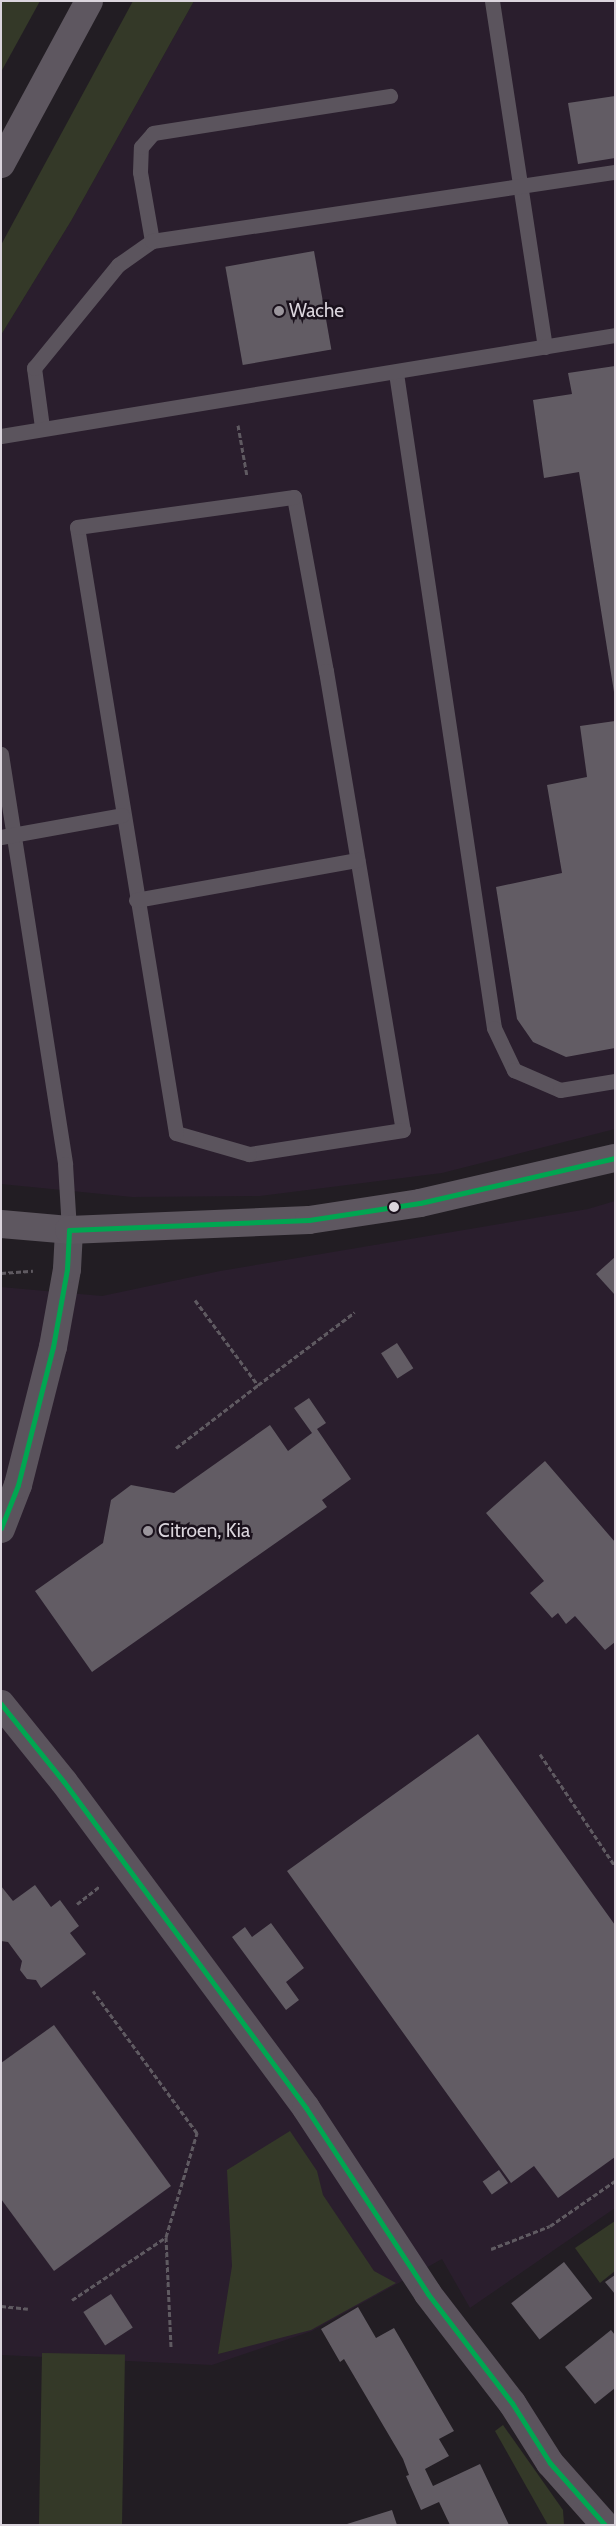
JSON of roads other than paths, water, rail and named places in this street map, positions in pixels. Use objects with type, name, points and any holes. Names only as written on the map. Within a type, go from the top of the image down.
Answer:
[{"type":"street","points":[[1,164],[89,1]]},
{"type":"street","points":[[1,1224],[69,1230],[309,1220],[420,1203],[615,1158]]},
{"type":"street","points":[[1,1529],[18,1485],[53,1347],[67,1269],[69,1230]]},
{"type":"street","points":[[1,1704],[64,1782],[306,2108],[428,2294],[512,2403],[550,2463],[605,2525]]},
{"type":"lane","points":[[492,1],[545,347]]},
{"type":"lane","points":[[152,241],[140,172],[141,147],[153,132],[390,96]]},
{"type":"lane","points":[[42,427],[34,368],[118,266],[152,241],[615,172]]},
{"type":"lane","points":[[1,436],[42,427],[396,373],[615,335]]},
{"type":"lane","points":[[396,373],[494,1028],[514,1070],[560,1090],[615,1081]]},
{"type":"lane","points":[[294,497],[403,1130],[249,1154],[176,1133],[122,815],[78,527],[294,497]]},
{"type":"lane","points":[[1,754],[8,836],[65,1164],[69,1230]]},
{"type":"lane","points":[[8,836],[122,815]]},
{"type":"lane","points":[[136,900],[357,860]]},
{"type":"place","name":"Wache","points":[[279,311]]},
{"type":"place","name":"Citroen, Kia","points":[[148,1531]]}]
